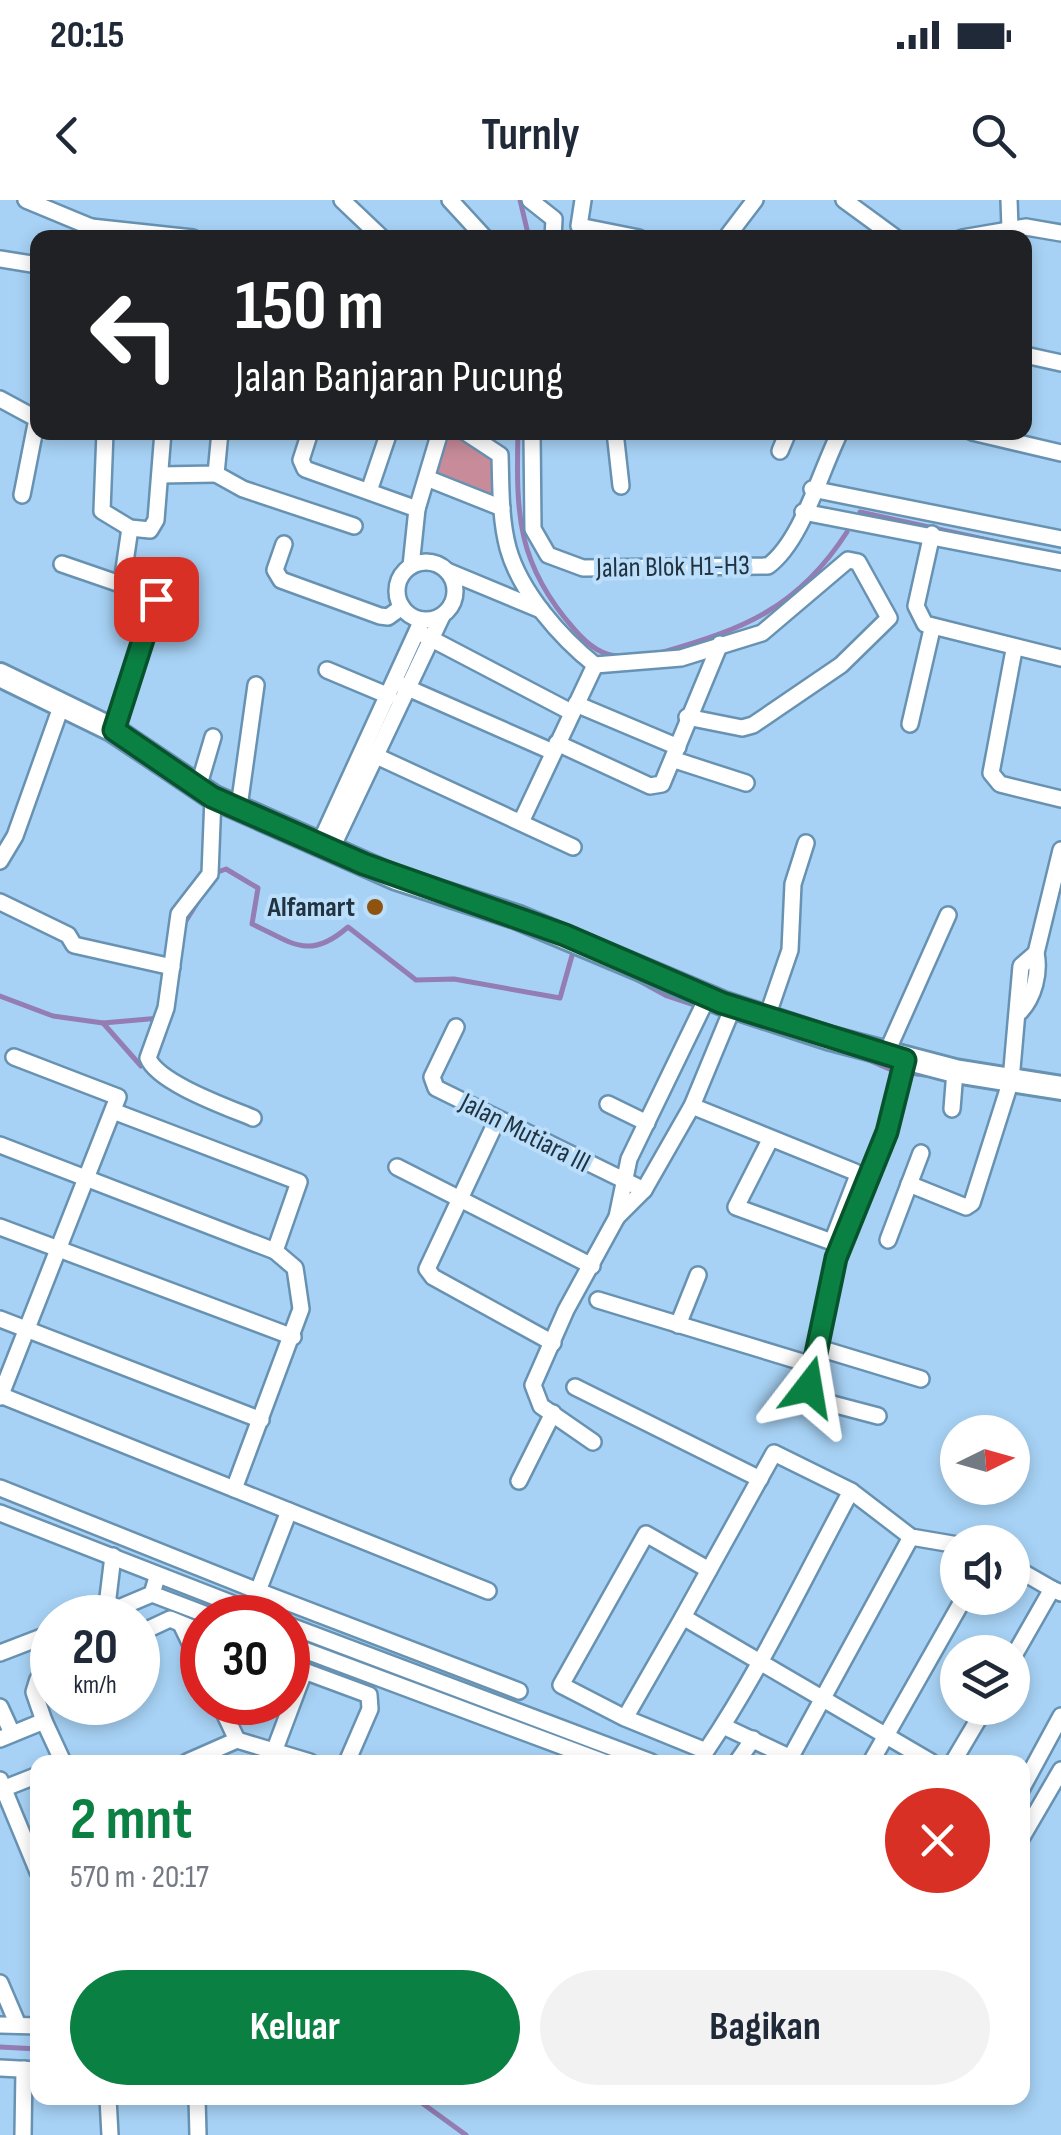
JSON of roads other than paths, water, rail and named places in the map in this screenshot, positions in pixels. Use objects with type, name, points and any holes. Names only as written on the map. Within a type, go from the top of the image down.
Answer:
[{"type":"street","points":[[26,200],[86,230]]},
{"type":"street","points":[[342,200],[374,230]]},
{"type":"street","points":[[356,213],[370,200]]},
{"type":"street","points":[[450,200],[477,230]]},
{"type":"street","points":[[530,200],[554,220],[553,230]]},
{"type":"street","points":[[583,200],[579,226],[599,230]]},
{"type":"street","points":[[732,230],[755,200]]},
{"type":"street","points":[[844,200],[885,230]]},
{"type":"street","points":[[1008,200],[1010,228]]},
{"type":"street","points":[[1000,230],[1030,230]]},
{"type":"street","points":[[1032,230],[1061,233]]},
{"type":"street","points":[[0,259],[30,264]]},
{"type":"street","points":[[1032,357],[1061,363]]},
{"type":"street","points":[[0,399],[30,416]]},
{"type":"street","points":[[22,495],[35,440]]},
{"type":"street","points":[[104,440],[100,502],[108,516],[130,528],[152,528],[162,440]]},
{"type":"street","points":[[216,474],[219,440]]},
{"type":"street","points":[[307,440],[301,460],[304,469],[417,509]]},
{"type":"street","points":[[369,491],[386,440]]},
{"type":"street","points":[[438,440],[417,509],[410,566],[399,580],[402,607],[424,630],[573,708],[746,783]]},
{"type":"street","points":[[477,440],[500,455],[508,550],[545,612],[574,648],[596,665],[660,662],[762,633],[848,560],[858,562],[889,618],[841,665],[753,725],[742,728],[687,717]]},
{"type":"street","name":"Jalan Blok H1-H3","points":[[532,440],[533,530],[548,555],[565,564],[583,568],[768,566],[784,554],[803,512]]},
{"type":"street","points":[[617,440],[621,486]]},
{"type":"street","points":[[780,452],[785,440]]},
{"type":"street","points":[[836,440],[803,512],[1061,562]]},
{"type":"street","points":[[1006,440],[1061,453]]},
{"type":"street","points":[[160,475],[216,474],[243,490],[354,526]]},
{"type":"street","points":[[428,479],[502,508]]},
{"type":"street","points":[[812,489],[1061,539]]},
{"type":"street","points":[[828,516],[833,494]]},
{"type":"street","points":[[122,583],[130,528]]},
{"type":"street","points":[[932,534],[916,606],[919,618],[932,629],[1061,658]]},
{"type":"street","points":[[284,544],[275,570],[281,580],[380,616],[388,617],[402,607]]},
{"type":"street","points":[[410,566],[430,562],[545,612]]},
{"type":"street","points":[[62,564],[153,593],[156,599],[114,730]]},
{"type":"street","points":[[325,848],[424,630],[442,616],[455,590],[448,571]]},
{"type":"street","points":[[910,724],[932,629]]},
{"type":"street","points":[[326,670],[398,689],[650,786],[662,784],[720,644]]},
{"type":"street","points":[[1014,650],[991,773],[1000,784],[1061,799]]},
{"type":"street","points":[[521,822],[596,665]]},
{"type":"street","points":[[0,675],[114,730],[206,793],[325,848],[565,935],[704,1007],[730,1015],[767,1018],[899,1064],[955,1077],[1009,1086],[1061,1088]]},
{"type":"street","points":[[239,807],[256,685]]},
{"type":"street","points":[[0,860],[61,707]]},
{"type":"street","points":[[213,737],[206,793],[210,874],[178,914],[166,1008],[148,1058],[152,1068],[253,1118]]},
{"type":"street","points":[[370,753],[572,847]]},
{"type":"street","points":[[767,1018],[790,950],[794,884],[806,842]]},
{"type":"street","points":[[909,1184],[969,1206],[1009,1086],[1020,1012],[1030,999],[1038,964],[1036,953],[1061,850]]},
{"type":"street","points":[[0,902],[68,935],[74,945],[127,960],[172,967]]},
{"type":"street","points":[[878,1416],[820,1401],[812,1394],[812,1365],[819,1348],[836,1258],[887,1132],[899,1064],[948,916]]},
{"type":"street","points":[[617,1216],[621,1181],[704,1007]]},
{"type":"street","points":[[592,1442],[541,1406],[534,1386],[617,1216],[644,1190],[692,1106],[730,1015]]},
{"type":"street","name":"Jalan Mutiara III","points":[[456,1027],[433,1083],[497,1120],[644,1190]]},
{"type":"street","points":[[14,1057],[118,1097],[0,1396],[488,1591]]},
{"type":"street","points":[[952,1109],[955,1077]]},
{"type":"street","points":[[608,1104],[647,1123]]},
{"type":"street","points":[[692,1106],[771,1138],[858,1175],[832,1242],[736,1207],[771,1138]]},
{"type":"street","points":[[113,1111],[299,1182],[276,1251]]},
{"type":"street","points":[[497,1120],[428,1269],[432,1276],[553,1342]]},
{"type":"street","points":[[0,1146],[276,1251],[295,1268],[301,1309],[234,1489]]},
{"type":"street","points":[[888,1240],[921,1153]]},
{"type":"street","points":[[397,1166],[592,1266]]},
{"type":"street","points":[[0,1227],[293,1337]]},
{"type":"street","points":[[678,1324],[698,1275]]},
{"type":"street","points":[[598,1300],[812,1365]]},
{"type":"street","points":[[0,1319],[261,1420]]},
{"type":"street","points":[[819,1348],[921,1379]]},
{"type":"street","points":[[576,1387],[760,1479]]},
{"type":"street","points":[[520,1481],[552,1413]]},
{"type":"street","points":[[625,1718],[774,1453],[851,1491],[911,1537],[940,1543]]},
{"type":"street","points":[[0,1488],[519,1691]]},
{"type":"street","points":[[709,1570],[646,1534],[561,1685],[625,1718],[706,1752],[851,1491]]},
{"type":"street","points":[[258,1591],[289,1511]]},
{"type":"street","points":[[0,1513],[206,1595]]},
{"type":"street","points":[[791,1755],[911,1537]]},
{"type":"street","points":[[105,1595],[112,1556]]},
{"type":"street","points":[[1028,1635],[1057,1591],[1030,1576]]},
{"type":"street","points":[[157,1577],[152,1594],[180,1605]]},
{"type":"street","points":[[875,1755],[955,1615]]},
{"type":"street","points":[[683,1617],[919,1755]]},
{"type":"street","points":[[310,1634],[565,1738],[593,1755]]},
{"type":"street","points":[[0,1653],[30,1641]]},
{"type":"street","points":[[310,1651],[627,1755]]},
{"type":"street","points":[[310,1674],[369,1695],[370,1709],[350,1755]]},
{"type":"street","points":[[0,1707],[5,1735],[33,1725]]},
{"type":"street","points":[[1030,1773],[1061,1716]]},
{"type":"street","points":[[46,1725],[61,1755]]},
{"type":"street","points":[[229,1725],[236,1740]]},
{"type":"street","points":[[275,1749],[284,1725]]},
{"type":"street","points":[[957,1755],[975,1725]]},
{"type":"street","points":[[723,1726],[753,1749]]},
{"type":"street","points":[[203,1755],[236,1740],[291,1755]]},
{"type":"street","points":[[1030,1823],[1061,1770]]},
{"type":"street","points":[[30,1776],[2,1784],[30,1852]]},
{"type":"street","points":[[0,1983],[18,2025]]},
{"type":"street","points":[[0,2025],[30,2026]]},
{"type":"street","points":[[0,2068],[30,2070]]},
{"type":"street","points":[[23,2135],[30,2078]]},
{"type":"street","points":[[108,2105],[110,2135]]},
{"type":"street","points":[[197,2105],[198,2135]]},
{"type":"waterway","points":[[520,200],[527,230]]},
{"type":"waterway","points":[[518,440],[520,514],[531,560],[541,582],[578,634],[600,651],[619,656]]},
{"type":"waterway","points":[[860,512],[997,542]]},
{"type":"waterway","points":[[660,653],[718,635],[767,612],[809,580],[847,532]]},
{"type":"waterway","points":[[215,873],[226,869],[258,888],[252,924],[290,942],[311,946],[322,944],[348,927],[416,980],[454,979],[560,998],[573,952]]},
{"type":"waterway","points":[[184,924],[199,900]]},
{"type":"waterway","points":[[634,978],[667,996],[791,1037]]},
{"type":"waterway","points":[[0,996],[53,1016],[103,1023],[141,1066]]},
{"type":"waterway","points":[[103,1023],[160,1018]]},
{"type":"waterway","points":[[864,1058],[894,1071],[925,1075]]},
{"type":"waterway","points":[[0,2047],[30,2049]]},
{"type":"waterway","points":[[425,2105],[466,2135]]},
{"type":"place","name":"Alfamart","points":[[375,907]]}]
